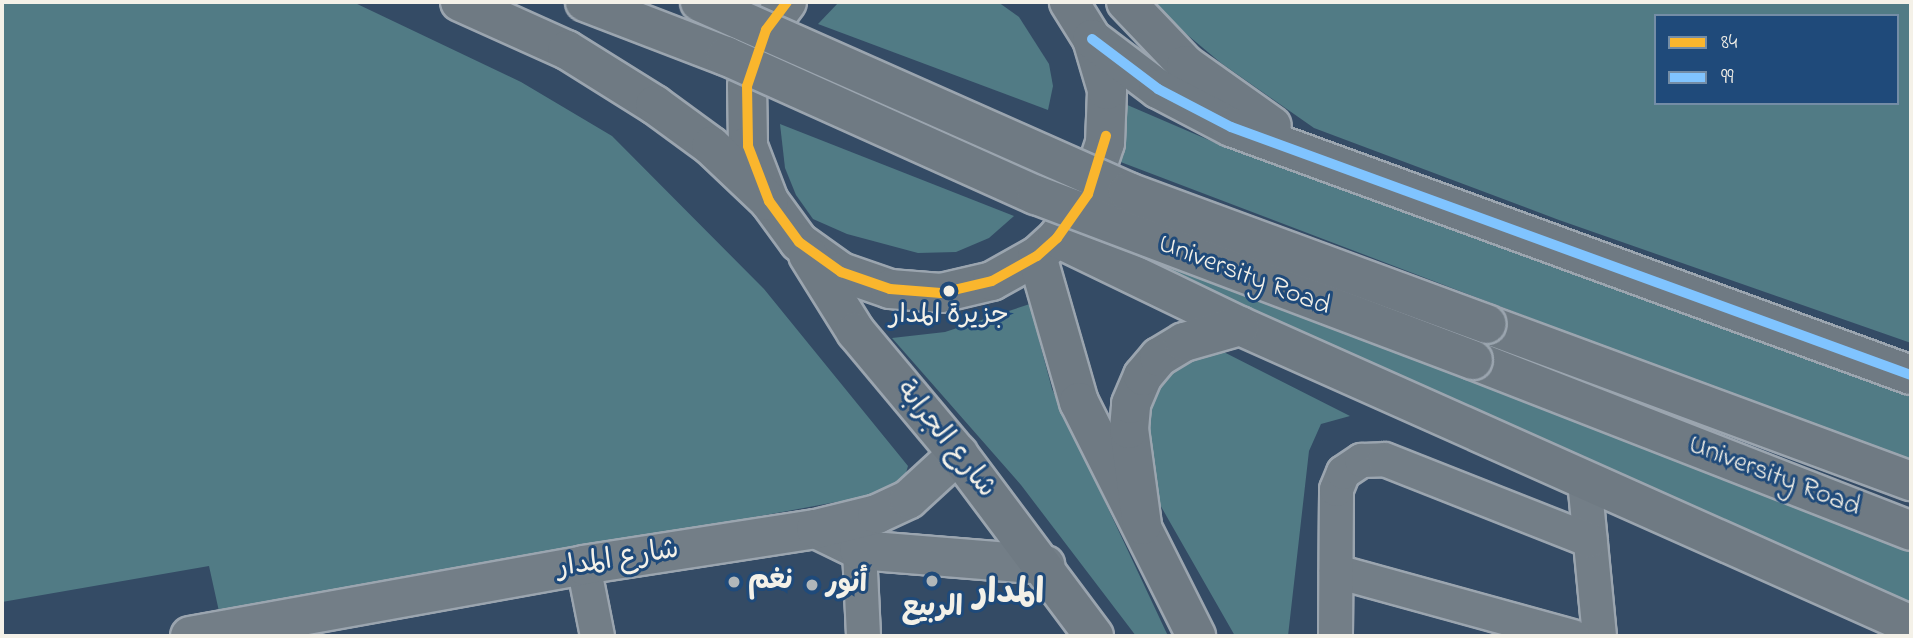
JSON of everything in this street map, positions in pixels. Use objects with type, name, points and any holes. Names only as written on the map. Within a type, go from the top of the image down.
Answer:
[{"type":"main road","points":[[460,2],[567,50],[655,105],[711,145],[769,201],[799,242],[841,272],[890,289],[942,293],[992,281],[1047,247],[1088,194],[1105,143],[1107,90],[1092,39],[1069,2]]},
{"type":"main road","name":"University Road","points":[[585,2],[726,56],[1036,195],[1473,360],[1911,531]]},
{"type":"main road","name":"University Road","points":[[700,2],[1128,192],[1911,481]]},
{"type":"main road","points":[[769,201],[748,146],[747,86],[766,30],[787,2]]},
{"type":"main road","points":[[1126,2],[1186,65],[1268,124],[1352,175]]},
{"type":"main road","points":[[1092,39],[1158,89],[1231,127],[1352,175],[1911,375]]},
{"type":"main road","name":"شارع الجرابة","points":[[799,242],[856,332],[958,454],[1045,565],[1094,636]]},
{"type":"main road","points":[[1047,247],[1240,326],[1911,625]]},
{"type":"main road","points":[[1047,247],[1079,402],[1194,634]]},
{"type":"main road","points":[[1142,525],[1129,429],[1131,404],[1143,376],[1159,357],[1184,342],[1240,326]]},
{"type":"street","name":"شارع المدار","points":[[190,636],[583,565],[816,529],[877,514],[909,499],[958,454]]},
{"type":"street","points":[[1335,636],[1336,489],[1343,472],[1361,460],[1384,459],[1590,540]]},
{"type":"street","points":[[1584,480],[1600,636]]},
{"type":"street","points":[[816,529],[859,550],[1045,565]]},
{"type":"street","points":[[859,550],[863,636]]},
{"type":"street","points":[[583,565],[597,636]]},
{"type":"street","points":[[1336,571],[1572,636]]},
{"type":"green space","points":[[2,2],[353,2],[521,82],[612,136],[764,289],[908,466],[901,490],[220,616],[209,566],[2,602]]},
{"type":"green space","points":[[839,2],[998,2],[1019,17],[1049,64],[1053,86],[1048,110],[818,24]]},
{"type":"green space","points":[[1148,2],[1911,2],[1911,343],[1559,220],[1314,128],[1221,63]]},
{"type":"green space","points":[[1125,104],[1225,147],[1911,388],[1911,469],[1636,358],[1118,161]]},
{"type":"green space","points":[[780,124],[1014,216],[989,238],[956,252],[918,253],[847,234],[813,219],[796,195],[785,168]]},
{"type":"green space","points":[[1103,227],[1911,550],[1911,607],[1096,245]]},
{"type":"green space","points":[[1036,302],[1039,340],[1052,389],[1168,636],[1136,636],[1021,485],[892,338],[945,332]]},
{"type":"green space","points":[[1206,343],[1350,416],[1321,424],[1309,451],[1288,636],[1235,636],[1143,475],[1152,378]]},
{"type":"transit line","name":"84","points":[[787,2],[766,30],[747,86],[748,146],[769,201],[799,242],[841,272],[890,289],[941,293],[992,281],[1037,256],[1057,238],[1088,194],[1106,136]]},
{"type":"transit line","name":"99","points":[[1092,39],[1158,89],[1231,127],[1911,375]]},
{"type":"place","name":"جزيرة المدار","points":[[949,291]]},
{"type":"place","name":"الربيع","points":[[932,581]]},
{"type":"place","name":"نغم","points":[[734,582]]},
{"type":"place","name":"أنور","points":[[812,585]]},
{"type":"district","name":"المدار","points":[[1009,594]]}]
